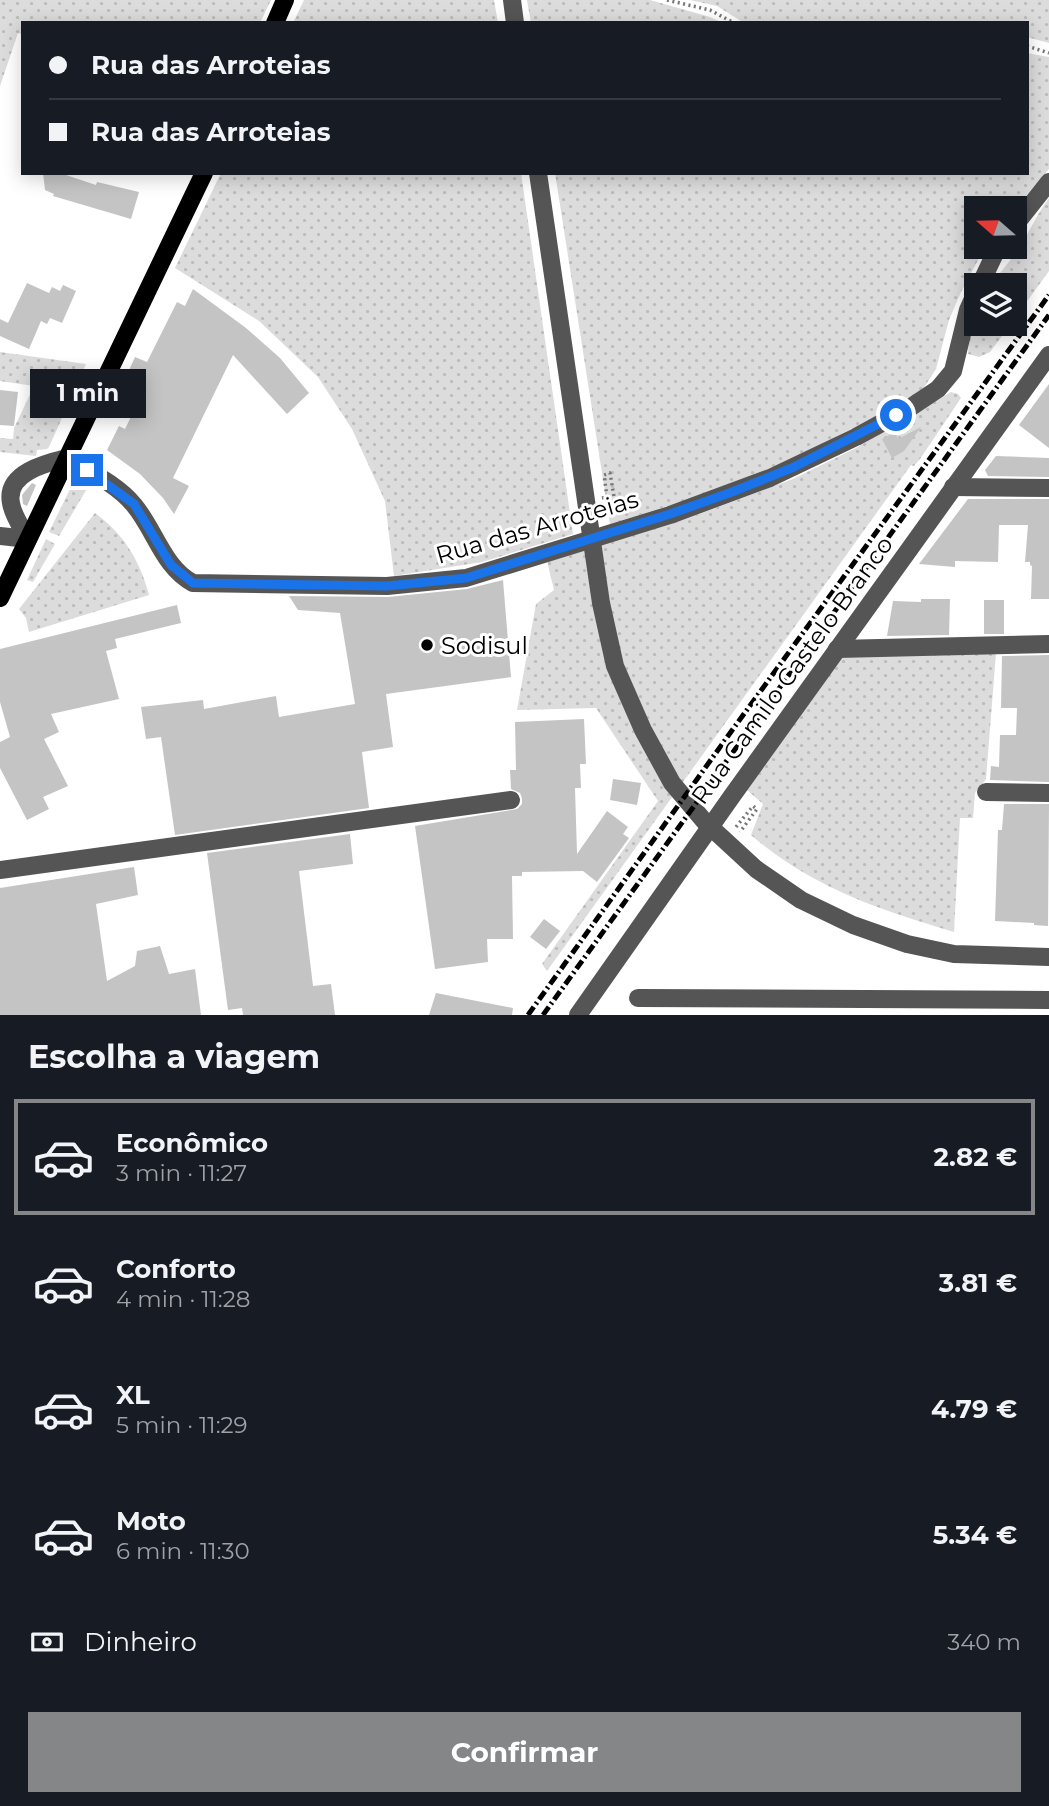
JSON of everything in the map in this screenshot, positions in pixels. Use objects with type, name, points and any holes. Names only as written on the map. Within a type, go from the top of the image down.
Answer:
[{"type":"main road","points":[[276,21],[285,0]]},
{"type":"main road","points":[[0,598],[203,175]]},
{"type":"street","points":[[512,0],[515,21]]},
{"type":"street","points":[[538,175],[604,616],[615,666],[643,730],[672,783],[705,822],[756,869],[801,900],[864,929],[907,944],[954,954],[1049,957]]},
{"type":"street","points":[[1027,210],[1049,182]]},
{"type":"street","name":"Rua das Arroteias","points":[[67,458],[134,504],[171,565],[193,583],[387,586],[466,578],[670,514],[770,478],[856,437],[939,389],[953,371],[964,326]]},
{"type":"street","name":"Rua Camilo Castelo Branco","points":[[578,1015],[1049,355]]},
{"type":"street","points":[[28,539],[11,503],[14,486],[18,478],[27,473],[50,462],[67,458]]},
{"type":"street","points":[[953,487],[1049,488]]},
{"type":"street","points":[[0,536],[28,539]]},
{"type":"street","points":[[837,649],[1049,644]]},
{"type":"street","points":[[986,792],[1049,793]]},
{"type":"street","points":[[0,870],[511,800]]},
{"type":"street","points":[[638,998],[683,1006],[866,1007],[1049,1000]]},
{"type":"path","points":[[667,0],[710,10],[730,21]]},
{"type":"path","points":[[1029,47],[1049,53]]},
{"type":"path","points":[[607,497],[604,475],[610,473],[614,496]]},
{"type":"path","points":[[753,806],[757,809],[739,829],[753,806]]},
{"type":"shaded area","points":[[0,0],[271,0],[261,21],[21,21],[21,34],[18,33],[0,86]]},
{"type":"shaded area","points":[[304,0],[494,0],[498,21],[294,21]]},
{"type":"shaded area","points":[[527,0],[650,0],[719,21],[531,21]]},
{"type":"shaded area","points":[[690,0],[1049,0],[1049,43],[1029,38],[1029,21],[741,21],[717,6]]},
{"type":"shaded area","points":[[1029,53],[1049,57],[1049,169],[1026,196],[964,196],[964,259],[979,259],[971,273],[964,273],[964,286],[949,320],[936,369],[923,389],[904,402],[786,462],[713,492],[610,524],[555,175],[1029,175]]},
{"type":"shaded area","points":[[220,175],[521,175],[573,534],[482,562],[394,576],[385,501],[352,429],[318,377],[259,321],[175,268]]},
{"type":"shaded area","points":[[1049,198],[1049,271],[1027,301],[1027,273],[1000,273],[1010,259],[1027,259],[1027,234]]},
{"type":"shaded area","points":[[971,336],[1002,336],[990,352],[979,357],[968,354]]},
{"type":"shaded area","points":[[0,352],[86,364],[49,447],[37,450],[36,456],[0,452],[0,438],[13,439],[14,428],[34,386],[0,381]]},
{"type":"shaded area","points":[[951,392],[961,398],[920,459],[914,466],[911,465],[547,971],[542,964],[658,801],[596,708],[517,710],[536,604],[554,590],[547,561],[686,519],[793,479],[856,448]]},
{"type":"shaded area","points":[[79,484],[88,487],[59,536],[49,532],[71,487]]},
{"type":"shaded area","points":[[95,513],[130,549],[149,595],[29,632],[26,618],[19,609]]},
{"type":"shaded area","points":[[46,539],[55,544],[33,582],[27,580]]},
{"type":"shaded area","points":[[996,653],[986,779],[975,793],[973,818],[960,818],[954,932],[847,895],[798,869],[751,835],[763,804],[747,790],[843,654]]},
{"type":"building","points":[[43,175],[66,175],[96,185],[97,182],[139,192],[131,219],[53,196],[54,194],[45,190]]},
{"type":"building","points":[[27,283],[49,293],[52,287],[60,291],[63,285],[76,291],[62,323],[50,318],[47,324],[41,321],[29,349],[0,336],[0,319],[8,323]]},
{"type":"building","points":[[193,289],[246,328],[280,358],[309,393],[287,414],[233,355],[173,478],[189,486],[174,514],[140,474],[107,450],[119,426],[125,429],[146,386],[126,377],[135,357],[147,362],[177,302],[185,306]]},
{"type":"building","points":[[1049,384],[1049,448],[1019,425]]},
{"type":"building","points":[[0,390],[18,392],[14,426],[0,425]]},
{"type":"building","points":[[921,427],[904,451],[892,458],[882,439],[895,432],[898,439]]},
{"type":"building","points":[[996,456],[1049,458],[1049,477],[988,476],[985,470]]},
{"type":"building","points":[[32,483],[36,485],[27,506],[23,504],[22,495]]},
{"type":"building","points":[[968,499],[1049,499],[1049,599],[1031,599],[1032,566],[1030,562],[1025,562],[1028,525],[999,525],[998,562],[955,561],[955,567],[919,564]]},
{"type":"building","points":[[503,580],[511,677],[386,694],[393,747],[362,752],[369,808],[175,835],[161,737],[146,739],[141,707],[203,700],[204,709],[276,696],[279,717],[355,704],[340,613],[298,610],[289,596],[388,597],[467,589]]},
{"type":"building","points":[[921,599],[950,599],[949,635],[887,636],[893,601],[921,602]]},
{"type":"building","points":[[984,600],[1004,600],[1004,634],[984,634]]},
{"type":"building","points":[[177,605],[181,623],[115,639],[117,648],[106,651],[119,699],[51,714],[59,732],[44,739],[68,786],[43,797],[49,809],[27,820],[0,768],[0,742],[10,737],[0,702],[0,649]]},
{"type":"building","points":[[1049,655],[1049,782],[990,780],[991,766],[999,767],[1000,735],[1016,735],[1017,708],[1001,708],[1002,656]]},
{"type":"building","points":[[584,719],[586,764],[580,764],[581,788],[575,788],[577,854],[607,811],[628,827],[623,834],[629,838],[597,882],[583,871],[522,872],[522,876],[512,876],[513,939],[487,939],[488,962],[435,969],[415,826],[517,809],[522,804],[522,798],[520,793],[511,789],[510,770],[516,770],[515,722]]},
{"type":"building","points":[[613,779],[641,783],[637,805],[610,800]]},
{"type":"building","points":[[1004,804],[1049,804],[1048,926],[995,921],[998,830],[1002,830]]},
{"type":"building","points":[[350,834],[353,864],[299,871],[313,986],[331,984],[335,1015],[243,1015],[242,1008],[228,1010],[207,853]]},
{"type":"building","points":[[134,867],[138,895],[96,904],[107,981],[135,966],[137,951],[160,946],[169,974],[195,969],[201,1015],[0,1015],[0,888]]},
{"type":"building","points":[[544,919],[560,931],[546,949],[530,937]]},
{"type":"building","points":[[436,993],[513,1008],[512,1015],[429,1015]]},
{"type":"railway","points":[[528,1015],[1049,295]]},
{"type":"railway","points":[[543,1015],[1049,315]]},
{"type":"place","name":"Sodisul","points":[[427,645]]},
{"type":"route","points":[[87,470],[134,504],[171,565],[193,583],[387,586],[466,578],[670,514],[794,467],[896,415]]}]
